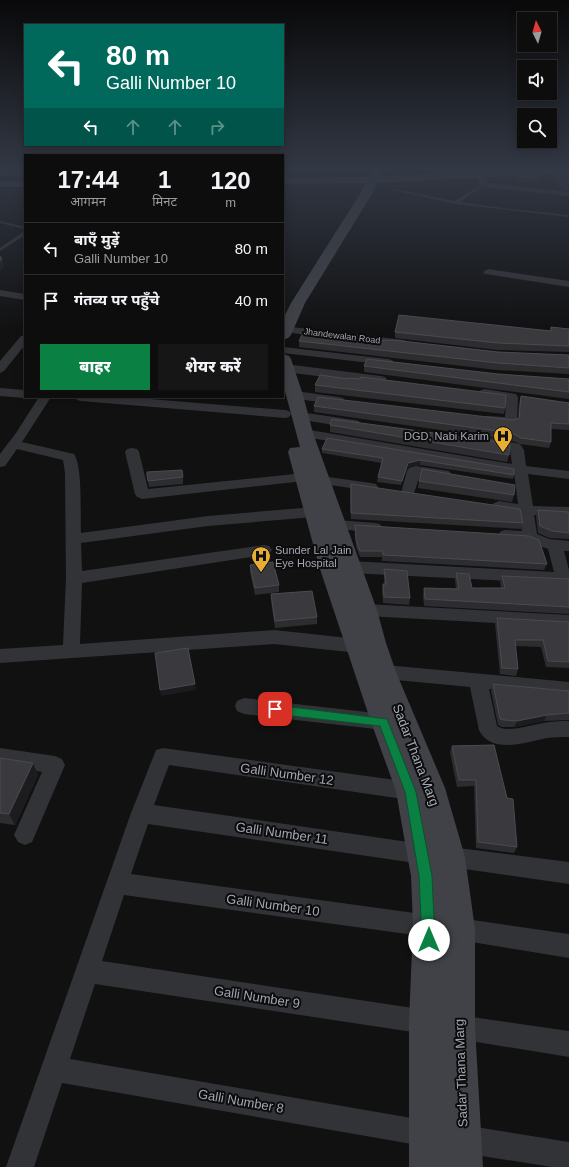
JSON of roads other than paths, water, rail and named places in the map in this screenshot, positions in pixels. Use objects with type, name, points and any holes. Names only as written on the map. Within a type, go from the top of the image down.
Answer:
[{"type":"street","points":[[284,306],[339,222]]},
{"type":"street","points":[[284,331],[298,303],[348,222]]},
{"type":"street","points":[[488,272],[569,284]]},
{"type":"street","points":[[0,293],[24,297]]},
{"type":"street","name":"Jhandewalan Road","points":[[284,331],[419,345]]},
{"type":"street","points":[[0,369],[24,339]]},
{"type":"street","points":[[284,359],[402,364]]},
{"type":"street","points":[[284,359],[394,382]]},
{"type":"street","name":"Sadar Thana Marg","points":[[284,359],[293,411],[312,479],[314,512],[330,566],[369,663],[431,788],[450,857],[458,929],[458,1027],[464,1167]]},
{"type":"street","points":[[494,394],[496,382]]},
{"type":"street","points":[[0,392],[24,394]]},
{"type":"street","points":[[471,392],[527,399]]},
{"type":"street","points":[[512,397],[512,421],[515,447],[517,450],[530,536]]},
{"type":"street","points":[[0,463],[44,398]]},
{"type":"street","points":[[101,398],[293,411],[370,426]]},
{"type":"street","points":[[293,411],[350,402]]},
{"type":"street","points":[[293,411],[520,469],[569,475]]},
{"type":"street","points":[[481,418],[512,421]]},
{"type":"street","points":[[479,441],[515,447]]},
{"type":"street","points":[[14,444],[69,457],[72,473],[74,578],[71,650]]},
{"type":"street","points":[[132,452],[142,494],[312,479],[423,495]]},
{"type":"street","points":[[408,493],[414,472],[416,470],[459,476]]},
{"type":"street","name":"Sadar Thana Marg","points":[[312,479],[337,525],[350,567],[366,610],[374,643],[369,663],[384,722],[410,792],[426,876],[429,926],[426,1022],[429,1134],[428,1167]]},
{"type":"street","points":[[506,484],[522,487]]},
{"type":"street","points":[[486,504],[526,510],[569,512]]},
{"type":"street","points":[[73,539],[208,520],[314,512]]},
{"type":"street","points":[[337,525],[392,528]]},
{"type":"street","points":[[350,567],[566,578],[562,546],[546,544],[530,536],[492,535]]},
{"type":"street","points":[[74,578],[264,550]]},
{"type":"street","points":[[366,610],[569,621]]},
{"type":"street","points":[[0,656],[274,637],[369,663],[478,680],[569,689]]},
{"type":"street","points":[[478,680],[488,730],[496,736],[509,737],[549,730],[569,729]]},
{"type":"street","points":[[244,706],[384,722]]},
{"type":"street","points":[[0,756],[55,765],[25,835]]},
{"type":"street","name":"Galli Number 12","points":[[141,813],[163,756],[410,792]]},
{"type":"street","points":[[20,1167],[141,813]]},
{"type":"street","name":"Galli Number 11","points":[[141,813],[422,854]]},
{"type":"street","points":[[450,857],[569,874]]},
{"type":"street","name":"Galli Number 10","points":[[117,883],[429,926]]},
{"type":"street","points":[[458,929],[569,946]]},
{"type":"street","name":"Galli Number 9","points":[[87,971],[426,1022]]},
{"type":"street","points":[[458,1027],[569,1044]]},
{"type":"street","name":"Galli Number 8","points":[[53,1069],[429,1134]]},
{"type":"street","points":[[463,1139],[569,1156]]},
{"type":"lane","points":[[2,222],[24,228]]},
{"type":"lane","points":[[0,250],[24,234]]},
{"type":"place","name":"DGD, Nabi Karim","points":[[503,453]]},
{"type":"place","name":"Sunder Lal Jain Eye Hospital","points":[[261,573]]}]
